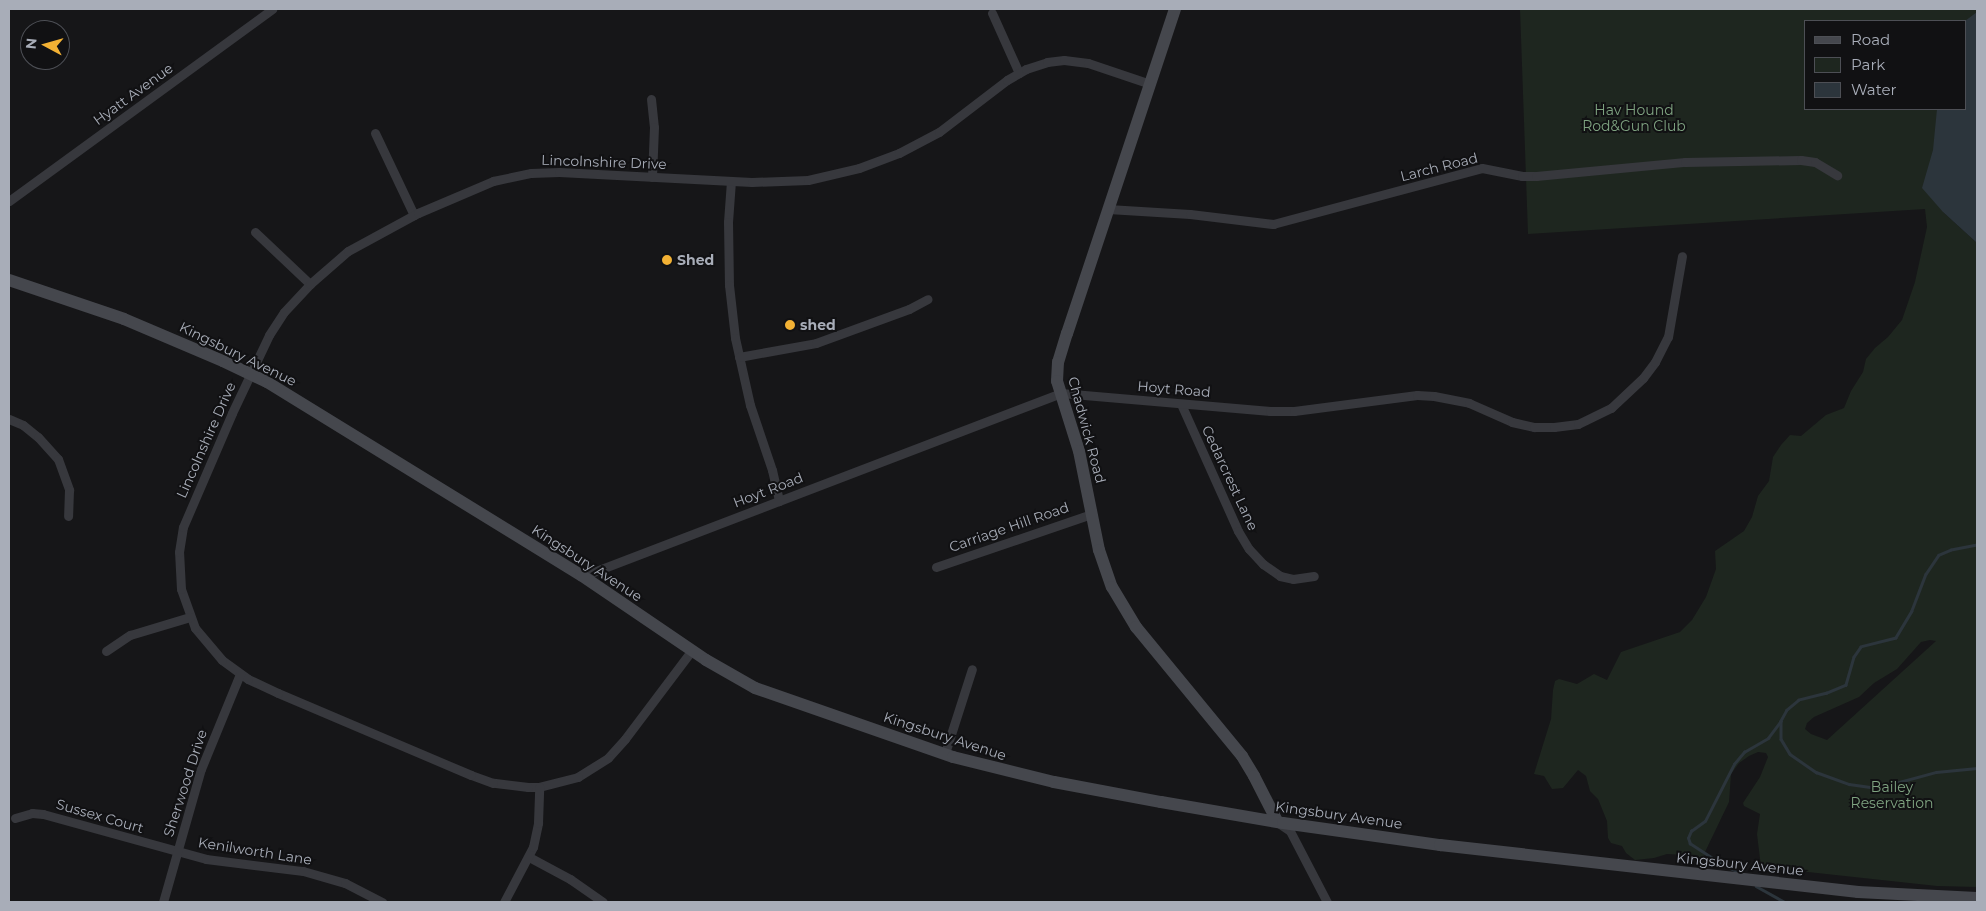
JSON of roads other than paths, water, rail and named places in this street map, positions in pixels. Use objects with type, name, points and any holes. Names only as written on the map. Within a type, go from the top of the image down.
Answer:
[{"type":"main road","name":"Chadwick Road","points":[[1175,9],[1058,362],[1057,375],[1079,451],[1104,567],[1124,608],[1145,639],[1242,756],[1277,822]]},
{"type":"main road","name":"Kingsbury Avenue","points":[[9,280],[124,319],[251,374],[300,401],[583,576],[722,670],[773,695],[944,754],[1054,782],[1277,822],[1440,844],[1858,892],[1977,898]]},
{"type":"street","name":"Hyatt Avenue","points":[[9,201],[272,9]]},
{"type":"street","points":[[992,13],[1019,73]]},
{"type":"street","name":"Lincolnshire Drive","points":[[692,650],[625,739],[608,758],[578,777],[539,787],[509,786],[470,775],[278,693],[240,674],[222,660],[207,644],[190,617],[181,589],[179,552],[183,527],[251,374],[279,320],[310,284],[348,251],[414,215],[479,186],[532,173],[582,173],[731,181],[782,182],[808,180],[878,162],[939,132],[1019,73],[1047,62],[1076,61],[1101,66],[1150,84]]},
{"type":"street","points":[[651,98],[654,127],[652,176]]},
{"type":"street","points":[[375,133],[414,215]]},
{"type":"street","name":"Larch Road","points":[[1108,209],[1190,214],[1273,224],[1482,168],[1522,176],[1536,176],[1685,162],[1801,160],[1815,162],[1838,176]]},
{"type":"street","points":[[731,181],[728,222],[728,285],[739,357],[750,404],[772,470],[779,501]]},
{"type":"street","points":[[255,232],[310,284]]},
{"type":"street","name":"Hoyt Road","points":[[583,576],[1061,393],[1181,404],[1294,411],[1399,397],[1434,396],[1469,403],[1512,422],[1534,427],[1554,428],[1578,424],[1611,408],[1629,393],[1656,361],[1668,337],[1682,256]]},
{"type":"street","points":[[739,357],[816,342],[909,309],[928,299]]},
{"type":"street","name":"Cedarcrest Lane","points":[[1181,404],[1238,531],[1249,549],[1263,564],[1280,576],[1293,579],[1314,576]]},
{"type":"street","points":[[9,419],[23,425],[38,437],[58,459],[68,490],[68,516]]},
{"type":"street","name":"Carriage Hill Road","points":[[936,567],[1092,514]]},
{"type":"street","points":[[106,651],[130,635],[190,617]]},
{"type":"street","points":[[944,754],[972,669]]},
{"type":"street","name":"Sherwood Drive","points":[[163,902],[201,768],[240,674]]},
{"type":"street","points":[[504,902],[529,856],[538,823],[539,787]]},
{"type":"street","name":"Sussex Court","points":[[15,818],[32,814],[43,814],[177,852]]},
{"type":"street","points":[[1277,822],[1290,831],[1327,902]]},
{"type":"street","name":"Kenilworth Lane","points":[[177,852],[206,859],[303,871],[345,883],[382,902]]},
{"type":"street","points":[[529,856],[570,879],[604,902]]},
{"type":"water","points":[[1977,12],[1977,243],[1943,212],[1922,188],[1933,150],[1937,110],[1966,110],[1966,20]]},
{"type":"waterway","points":[[1977,545],[1951,550],[1939,555],[1926,574],[1912,611],[1896,638],[1861,647],[1854,657],[1846,685],[1827,693],[1799,700],[1787,710],[1781,721],[1781,739],[1790,754],[1816,772],[1849,784],[1877,788],[1936,772],[1977,768]]},
{"type":"waterway","points":[[1740,873],[1721,864],[1690,844],[1688,838],[1691,831],[1705,821],[1734,764],[1744,752],[1768,738],[1781,721]]},
{"type":"waterway","points":[[1756,886],[1785,902]]},
{"type":"place","name":"Shed","points":[[667,260]]},
{"type":"place","name":"shed","points":[[790,325]]},
{"type":"park label","name":"Hav Hound Rod&Gun Club","points":[[1634,118]]},
{"type":"park label","name":"Bailey Reservation","points":[[1892,796]]}]
